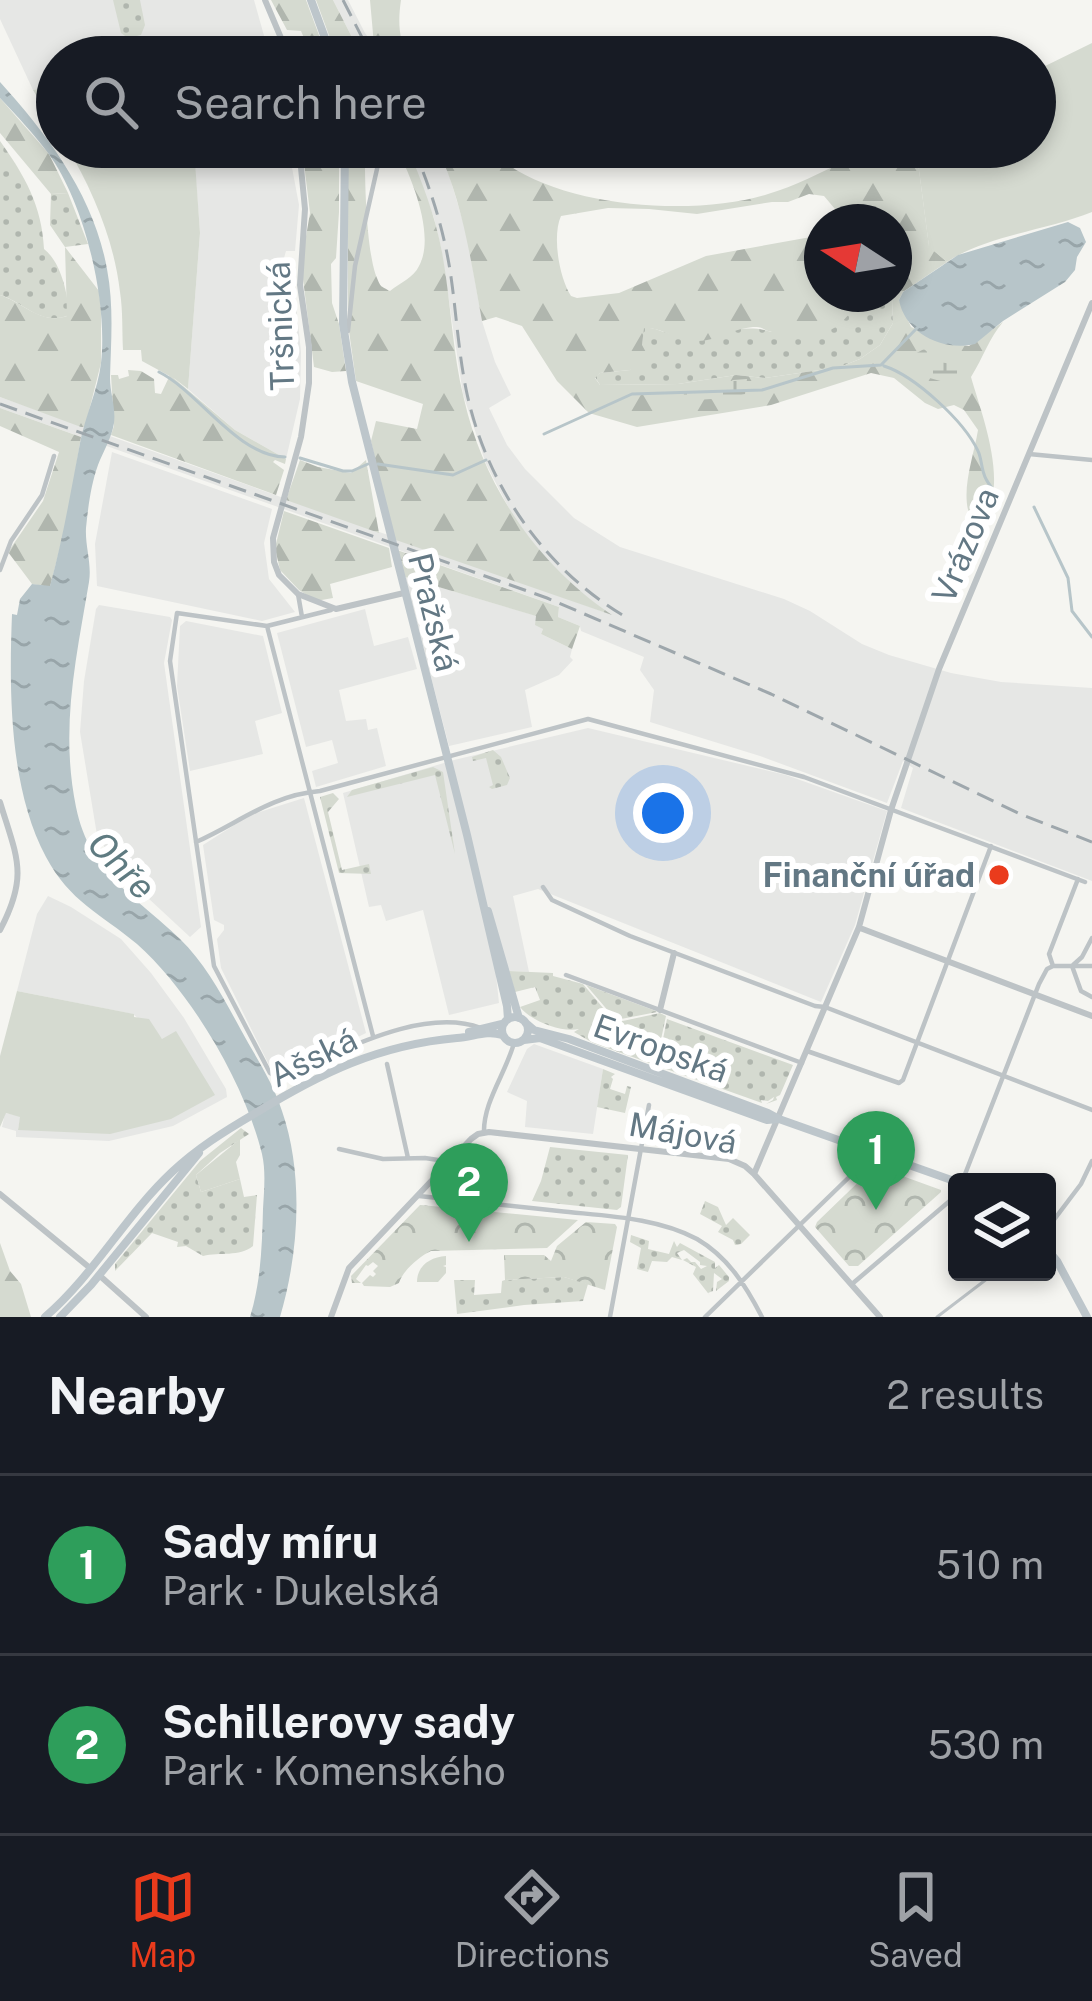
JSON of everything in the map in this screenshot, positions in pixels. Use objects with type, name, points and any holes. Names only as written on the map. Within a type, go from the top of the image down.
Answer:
[{"type":"main road","points":[[311,0],[324,36]]},
{"type":"main road","name":"Pražská","points":[[345,168],[346,349],[479,887],[506,1021],[502,1035]]},
{"type":"main road","name":"Pražská","points":[[479,887],[523,1021]]},
{"type":"main road","name":"Ašská","points":[[448,1038],[506,1021],[523,1021]]},
{"type":"main road","points":[[502,1035],[519,1041],[528,1032],[523,1021]]},
{"type":"main road","name":"Evropská","points":[[523,1021],[534,1030],[948,1181]]},
{"type":"main road","name":"Ašská","points":[[60,1317],[167,1176],[244,1120],[326,1072],[375,1053],[490,1032],[502,1035]]},
{"type":"main road","name":"Evropská","points":[[519,1041],[540,1038],[767,1120],[778,1119]]},
{"type":"main road","points":[[1056,1260],[1087,1317]]},
{"type":"main road","name":"Ašská","points":[[45,1317],[95,1272]]},
{"type":"street","points":[[265,0],[280,36]]},
{"type":"street","name":"Tršnická","points":[[298,594],[277,571],[272,548],[301,437],[309,382],[300,285],[305,195],[302,168]]},
{"type":"street","name":"Pražská","points":[[346,349],[355,266],[376,168]]},
{"type":"street","name":"Vrázova","points":[[754,1174],[859,927],[891,810],[939,668],[1092,303]]},
{"type":"street","points":[[1029,454],[1092,460]]},
{"type":"street","points":[[0,571],[7,548],[41,495],[54,456]]},
{"type":"street","points":[[404,593],[267,626],[177,613],[170,661],[214,966],[274,1077],[374,1036],[435,1024],[481,1028]]},
{"type":"street","points":[[298,594],[336,609]]},
{"type":"street","points":[[298,594],[302,616]]},
{"type":"street","points":[[267,626],[374,1036]]},
{"type":"street","points":[[196,842],[258,807],[589,719],[786,771],[1082,880],[1049,954],[1053,965]]},
{"type":"street","points":[[0,802],[16,851],[18,884],[0,930]]},
{"type":"street","points":[[807,1051],[899,1083],[903,1080],[991,846]]},
{"type":"street","points":[[543,887],[562,906],[674,953],[1092,1110]]},
{"type":"street","points":[[859,927],[1092,1016]]},
{"type":"street","points":[[1072,966],[1092,938]]},
{"type":"street","points":[[661,1010],[674,953]]},
{"type":"street","points":[[1072,966],[1082,991],[1092,998]]},
{"type":"street","points":[[963,1173],[1047,968],[1092,966]]},
{"type":"street","points":[[566,975],[802,1063]]},
{"type":"street","points":[[331,1317],[349,1268],[471,1139],[484,1132],[485,1114],[519,1041]]},
{"type":"street","points":[[387,1064],[408,1158]]},
{"type":"street","points":[[610,1317],[649,1105]]},
{"type":"street","name":"Májová","points":[[484,1132],[729,1159],[745,1166],[880,1317]]},
{"type":"street","points":[[852,1145],[858,1170]]},
{"type":"street","points":[[339,1149],[383,1159],[451,1162]]},
{"type":"street","points":[[705,1317],[874,1153]]},
{"type":"street","points":[[1056,1217],[1092,1161]]},
{"type":"street","points":[[0,1194],[146,1317]]},
{"type":"street","points":[[419,1196],[627,1218],[694,1238],[742,1280],[761,1317]]},
{"type":"street","points":[[852,1284],[948,1202]]},
{"type":"street","points":[[937,1317],[984,1281]]},
{"type":"shaded area","points":[[0,0],[254,0],[264,36],[36,36],[33,90],[0,19]]},
{"type":"shaded area","points":[[333,0],[348,0],[367,36],[351,36]]},
{"type":"shaded area","points":[[195,168],[292,168],[299,205],[295,251],[286,251],[282,265],[293,275],[301,352],[300,399],[286,459],[235,430],[188,389],[200,233]]},
{"type":"shaded area","points":[[415,168],[447,168],[467,235],[482,321],[511,395],[489,408],[525,469],[574,518],[620,547],[784,599],[889,655],[1001,682],[1092,688],[1092,881],[901,808],[913,768],[903,761],[887,803],[650,722],[654,690],[640,670],[644,657],[581,631],[580,626],[558,617],[559,607],[0,408],[0,397],[607,613],[540,552],[514,518],[486,464],[463,394],[434,218]]},
{"type":"shaded area","points":[[112,452],[272,509],[264,543],[269,579],[295,612],[262,621],[97,586],[95,544]]},
{"type":"shaded area","points":[[405,577],[537,616],[541,634],[572,649],[573,660],[559,675],[525,690],[532,727],[449,746]]},
{"type":"shaded area","points":[[99,605],[172,620],[164,663],[201,927],[190,937],[120,872],[97,835],[80,732]]},
{"type":"shaded area","points":[[365,609],[374,646],[408,637],[417,669],[339,690],[346,721],[366,719],[368,730],[377,728],[386,766],[316,787],[312,771],[338,763],[332,740],[306,747],[277,633]]},
{"type":"shaded area","points":[[186,621],[263,636],[282,713],[255,721],[263,754],[190,771],[177,686],[180,626]]},
{"type":"shaded area","points":[[588,728],[786,775],[887,811],[855,925],[821,1002],[538,889],[513,896],[529,972],[496,975],[499,1003],[449,1015],[423,910],[386,921],[381,905],[369,907],[343,793]]},
{"type":"shaded area","points":[[304,798],[366,1033],[283,1074],[272,1071],[221,968],[217,939],[224,925],[214,920],[203,845],[250,815]]},
{"type":"shaded area","points":[[48,896],[121,939],[184,1018],[227,1097],[173,1126],[109,1141],[16,1137],[16,1131],[2,1127],[5,1113],[21,1116],[18,1129],[162,1039],[133,1014],[17,991],[37,914]]},
{"type":"shaded area","points":[[534,1044],[603,1069],[593,1134],[525,1127],[527,1101],[507,1092],[527,1049]]},
{"type":"green space","points":[[113,0],[140,0],[145,25],[141,35],[121,33]]},
{"type":"green space","points":[[271,0],[306,0],[319,36],[287,30]]},
{"type":"green space","points":[[316,0],[333,0],[351,36],[329,36]]},
{"type":"green space","points":[[370,0],[401,0],[401,36],[373,36]]},
{"type":"green space","points":[[1092,43],[1092,212],[980,246],[947,262],[929,247],[919,168],[1056,168],[1056,61]]},
{"type":"green space","points":[[0,98],[36,139],[36,168],[56,168],[68,193],[51,194],[0,133]]},
{"type":"green space","points":[[0,141],[31,192],[44,249],[63,279],[69,315],[42,316],[0,295]]},
{"type":"green space","points":[[78,168],[195,168],[200,233],[188,389],[142,361],[141,350],[123,350],[113,254]]},
{"type":"green space","points":[[305,168],[339,168],[332,303],[346,371],[314,367],[303,279],[310,213]]},
{"type":"green space","points":[[348,168],[365,168],[374,267],[380,285],[390,291],[414,273],[424,253],[423,222],[406,168],[416,168],[439,238],[460,381],[485,463],[537,547],[612,615],[393,539],[371,441],[376,421],[417,429],[423,404],[356,381],[348,324]]},
{"type":"green space","points":[[445,168],[512,168],[581,195],[661,206],[736,201],[778,191],[829,168],[919,168],[929,246],[947,262],[912,286],[912,204],[831,204],[824,196],[809,194],[788,202],[697,214],[608,208],[561,216],[557,234],[560,268],[571,296],[619,293],[706,256],[804,238],[804,312],[851,312],[835,328],[814,334],[753,327],[698,341],[644,328],[646,362],[630,370],[600,373],[595,378],[600,385],[678,384],[736,375],[765,378],[840,367],[880,345],[893,323],[893,312],[904,312],[911,327],[945,343],[969,346],[1003,322],[971,377],[992,455],[993,496],[987,513],[976,527],[967,505],[978,430],[964,410],[954,405],[938,409],[894,378],[871,373],[771,405],[637,427],[589,413],[557,381],[522,326],[496,317],[482,321],[465,232]]},
{"type":"green space","points":[[68,193],[88,244],[65,247],[50,225],[51,194]]},
{"type":"green space","points":[[65,247],[99,291],[101,309],[101,363],[85,427],[0,397],[0,295],[49,318],[67,316]]},
{"type":"green space","points":[[823,312],[893,312],[893,323],[880,345],[840,367],[678,384],[600,385],[595,377],[630,370],[642,345],[643,328],[684,335],[748,329],[771,332]]},
{"type":"green space","points":[[924,349],[938,362],[953,364],[960,357],[962,387],[908,372],[911,356]]},
{"type":"green space","points":[[128,370],[154,379],[155,393],[161,394],[170,375],[235,430],[286,459],[285,464],[273,462],[284,470],[276,495],[111,435],[111,375],[119,379],[129,376]]},
{"type":"green space","points":[[747,379],[745,394],[719,401],[683,401],[685,385],[722,386]]},
{"type":"green space","points":[[0,408],[81,437],[50,587],[32,584],[8,552],[43,501],[59,452],[0,426]]},
{"type":"green space","points":[[300,460],[351,473],[366,460],[379,533],[286,500]]},
{"type":"green space","points":[[284,511],[389,548],[392,567],[330,584],[333,598],[316,601],[280,570],[275,548]]},
{"type":"green space","points":[[397,550],[559,607],[558,617],[580,626],[572,649],[541,634],[536,616],[405,577]]},
{"type":"green space","points":[[493,750],[510,778],[507,785],[492,789],[486,758],[473,761],[472,757]]},
{"type":"green space","points":[[433,767],[443,772],[455,854],[435,775],[347,797],[352,790]]},
{"type":"green space","points":[[333,793],[339,799],[328,812],[342,870],[369,864],[371,874],[339,873],[320,797]]},
{"type":"green space","points":[[509,971],[553,973],[583,984],[614,1021],[594,1027],[615,1022],[634,1044],[618,1022],[660,1013],[666,1016],[658,1064],[667,1019],[793,1065],[777,1100],[762,1103],[593,1043],[574,1032],[579,1029],[539,1021],[520,1007],[540,1000],[535,987],[515,992]]},
{"type":"green space","points":[[586,985],[656,1011],[657,1012],[616,1020]]},
{"type":"green space","points":[[17,991],[134,1014],[149,1019],[162,1039],[176,1031],[215,1095],[171,1119],[110,1134],[18,1130],[20,1117],[6,1113],[0,1127],[0,1056]]},
{"type":"green space","points":[[603,1069],[615,1074],[610,1089],[625,1094],[627,1086],[631,1087],[625,1113],[597,1107]]},
{"type":"green space","points":[[241,1128],[249,1134],[196,1175],[201,1192],[240,1179],[244,1197],[257,1195],[253,1246],[203,1256],[152,1233],[115,1271],[115,1264],[200,1161]]},
{"type":"green space","points":[[240,1139],[236,1162],[240,1179],[201,1192],[196,1175]]},
{"type":"green space","points":[[550,1147],[628,1155],[621,1207],[532,1201]]},
{"type":"green space","points":[[875,1166],[941,1192],[858,1266],[849,1266],[815,1227]]},
{"type":"green space","points":[[705,1201],[718,1207],[726,1225],[733,1218],[750,1235],[735,1245],[718,1232],[722,1226],[700,1214]]},
{"type":"green space","points":[[420,1205],[578,1220],[547,1248],[431,1251],[390,1287],[364,1286],[376,1274],[373,1271],[378,1266],[373,1262],[356,1279],[361,1283],[352,1283],[351,1276]]},
{"type":"green space","points":[[586,1222],[617,1227],[605,1290],[564,1277],[505,1280],[504,1255],[544,1255],[551,1261],[557,1246]]},
{"type":"green space","points":[[631,1235],[649,1241],[648,1249],[669,1254],[674,1241],[677,1247],[680,1243],[715,1262],[715,1268],[719,1265],[729,1281],[716,1291],[722,1279],[714,1273],[711,1297],[693,1274],[696,1267],[683,1260],[701,1269],[707,1266],[684,1250],[677,1253],[682,1260],[652,1261],[648,1272],[637,1269],[641,1248],[630,1242]]},
{"type":"green space","points":[[0,1243],[10,1271],[21,1284],[31,1317],[0,1317]]},
{"type":"green space","points":[[446,1256],[446,1273],[438,1282],[417,1282],[426,1263]]},
{"type":"green space","points":[[564,1277],[588,1284],[583,1301],[457,1314],[454,1280],[475,1280],[474,1295],[501,1293],[505,1280]]},
{"type":"water","points":[[0,82],[36,124],[36,138],[31,132],[0,98]]},
{"type":"water","points":[[57,168],[67,168],[101,242],[112,324],[114,417],[93,480],[86,528],[90,575],[70,722],[76,807],[103,867],[180,939],[206,971],[278,1100],[289,1135],[296,1187],[291,1267],[280,1317],[250,1317],[260,1263],[264,1167],[243,1098],[177,987],[137,944],[76,896],[55,872],[34,830],[18,770],[12,614],[17,615],[20,599],[32,584],[50,586],[99,373],[102,339],[91,254]]},
{"type":"water","points":[[1068,222],[1080,228],[1086,242],[1065,282],[975,344],[963,346],[927,337],[903,312],[912,312],[912,286],[958,255]]},
{"type":"waterway","points":[[544,434],[632,394],[762,390],[833,368],[881,365],[918,327]]},
{"type":"waterway","points":[[884,366],[924,389],[962,426],[997,495]]},
{"type":"waterway","points":[[159,372],[251,446],[285,457]]},
{"type":"waterway","points":[[300,458],[343,471],[368,464]]},
{"type":"waterway","points":[[378,464],[453,475],[486,460]]},
{"type":"waterway","points":[[1034,507],[1068,578],[1072,611],[1092,637]]},
{"type":"railway","points":[[343,0],[361,36]]},
{"type":"railway","points":[[421,168],[444,238],[466,389],[487,457],[521,519],[543,547],[567,573],[624,616]]},
{"type":"railway","points":[[0,404],[547,598],[771,694],[1020,814],[1092,842]]},
{"type":"place","name":"Finanční úřad","points":[[999,875]]},
{"type":"place","name":"Sady míru","points":[[876,1210]]},
{"type":"place","name":"Schillerovy sady","points":[[469,1242]]},
{"type":"water label","name":"Ohře","points":[[122,865]]}]
